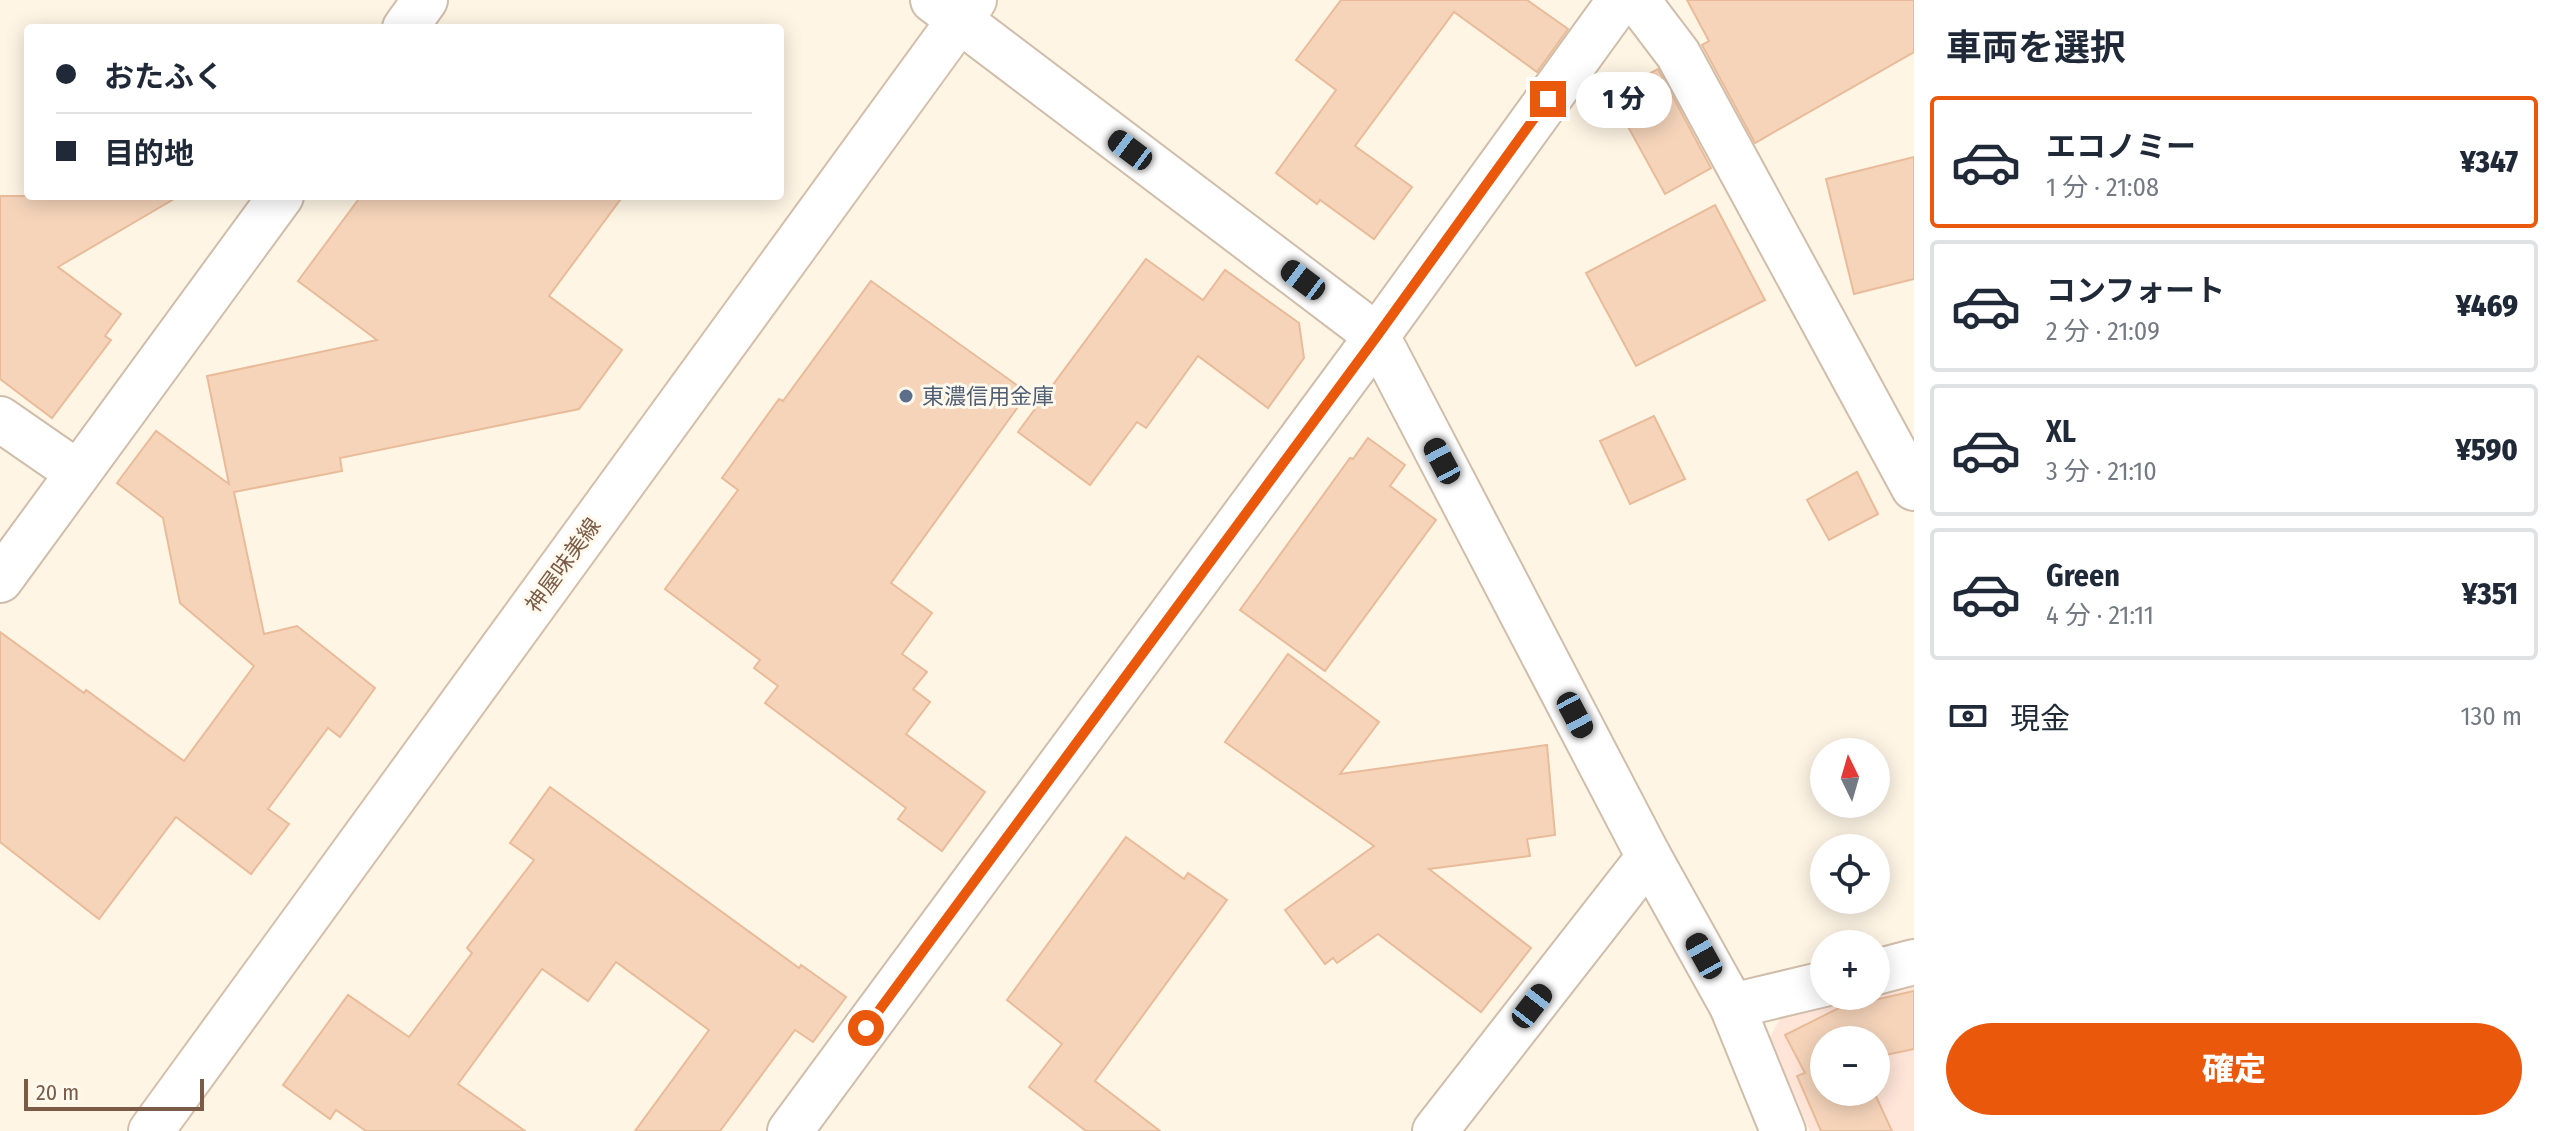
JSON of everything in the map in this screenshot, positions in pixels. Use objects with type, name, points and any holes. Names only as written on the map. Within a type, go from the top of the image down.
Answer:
[{"type":"street","points":[[408,24],[425,0]]},
{"type":"street","points":[[790,1131],[1377,336],[1620,0]]},
{"type":"street","points":[[1637,0],[1678,54],[1914,488]]},
{"type":"street","points":[[955,7],[1377,336],[1649,857],[1732,1006],[1783,1131]]},
{"type":"street","name":"神屋味美線","points":[[151,1131],[955,7]]},
{"type":"street","points":[[0,580],[278,200]]},
{"type":"street","points":[[0,419],[78,473]]},
{"type":"street","points":[[1435,1131],[1649,857]]},
{"type":"street","points":[[1890,968],[1914,962]]},
{"type":"street","points":[[1732,1006],[1810,987]]},
{"type":"shaded area","points":[[1914,986],[1914,1131],[1810,1131],[1769,1039],[1782,1015],[1810,1009],[1890,1010],[1890,991]]},
{"type":"building","points":[[1341,0],[1527,0],[1568,29],[1537,72],[1454,12],[1355,146],[1412,187],[1374,239],[1320,200],[1317,204],[1276,173],[1336,90],[1296,60]]},
{"type":"building","points":[[1687,0],[1914,0],[1914,52],[1755,143],[1702,45],[1709,41]]},
{"type":"building","points":[[1658,69],[1711,168],[1665,194],[1610,94]]},
{"type":"building","points":[[1914,157],[1914,279],[1854,294],[1826,179]]},
{"type":"building","points":[[0,196],[24,196],[24,200],[172,200],[58,267],[121,314],[105,336],[111,340],[52,418],[0,379]]},
{"type":"building","points":[[358,200],[620,200],[549,296],[622,350],[579,409],[340,458],[342,471],[234,492],[264,634],[297,626],[375,688],[340,737],[328,728],[268,809],[289,824],[251,874],[176,817],[99,919],[0,842],[0,632],[184,761],[254,666],[180,603],[163,518],[117,483],[156,431],[229,484],[207,376],[377,340],[298,281]]},
{"type":"building","points":[[1715,205],[1765,300],[1636,366],[1586,273]]},
{"type":"building","points":[[1146,259],[1203,300],[1225,270],[1299,323],[1304,358],[1268,408],[1198,356],[1146,428],[1137,422],[1090,485],[1018,432]]},
{"type":"building","points":[[871,281],[1028,393],[891,583],[932,613],[902,654],[927,672],[913,689],[930,702],[906,734],[985,792],[942,851],[898,819],[906,808],[765,703],[778,686],[754,668],[760,660],[665,589],[738,490],[722,478]]},
{"type":"building","points":[[1654,416],[1685,479],[1630,504],[1600,441]]},
{"type":"building","points":[[1368,438],[1405,465],[1390,486],[1436,520],[1325,671],[1240,610],[1350,458],[1353,459]]},
{"type":"building","points":[[1857,472],[1878,514],[1829,540],[1807,500]]},
{"type":"building","points":[[1288,654],[1379,722],[1340,774],[1547,745],[1555,835],[1527,839],[1530,856],[1429,869],[1531,948],[1481,1012],[1378,934],[1337,963],[1333,958],[1325,964],[1285,910],[1374,846],[1225,742]]},
{"type":"building","points":[[550,787],[799,968],[801,965],[846,997],[813,1042],[795,1030],[720,1131],[635,1131],[709,1030],[616,962],[588,1001],[542,969],[458,1084],[525,1131],[366,1131],[336,1110],[330,1119],[283,1085],[348,995],[409,1037],[472,953],[467,948],[534,860],[510,843]]},
{"type":"building","points":[[1126,837],[1184,879],[1188,873],[1227,900],[1095,1081],[1160,1131],[1086,1131],[1029,1087],[1062,1044],[1007,1000]]},
{"type":"building","points":[[1914,991],[1914,1049],[1890,1054],[1890,1026],[1810,1026],[1810,1106],[1797,1076],[1805,1073],[1785,1035],[1835,1010],[1890,1010],[1890,996]]},
{"type":"building","points":[[1810,1106],[1880,1106],[1892,1131],[1821,1131]]},
{"type":"place","name":"東濃信用金庫","points":[[906,396]]},
{"type":"route","points":[[866,1028],[1377,336],[1548,99]]}]
